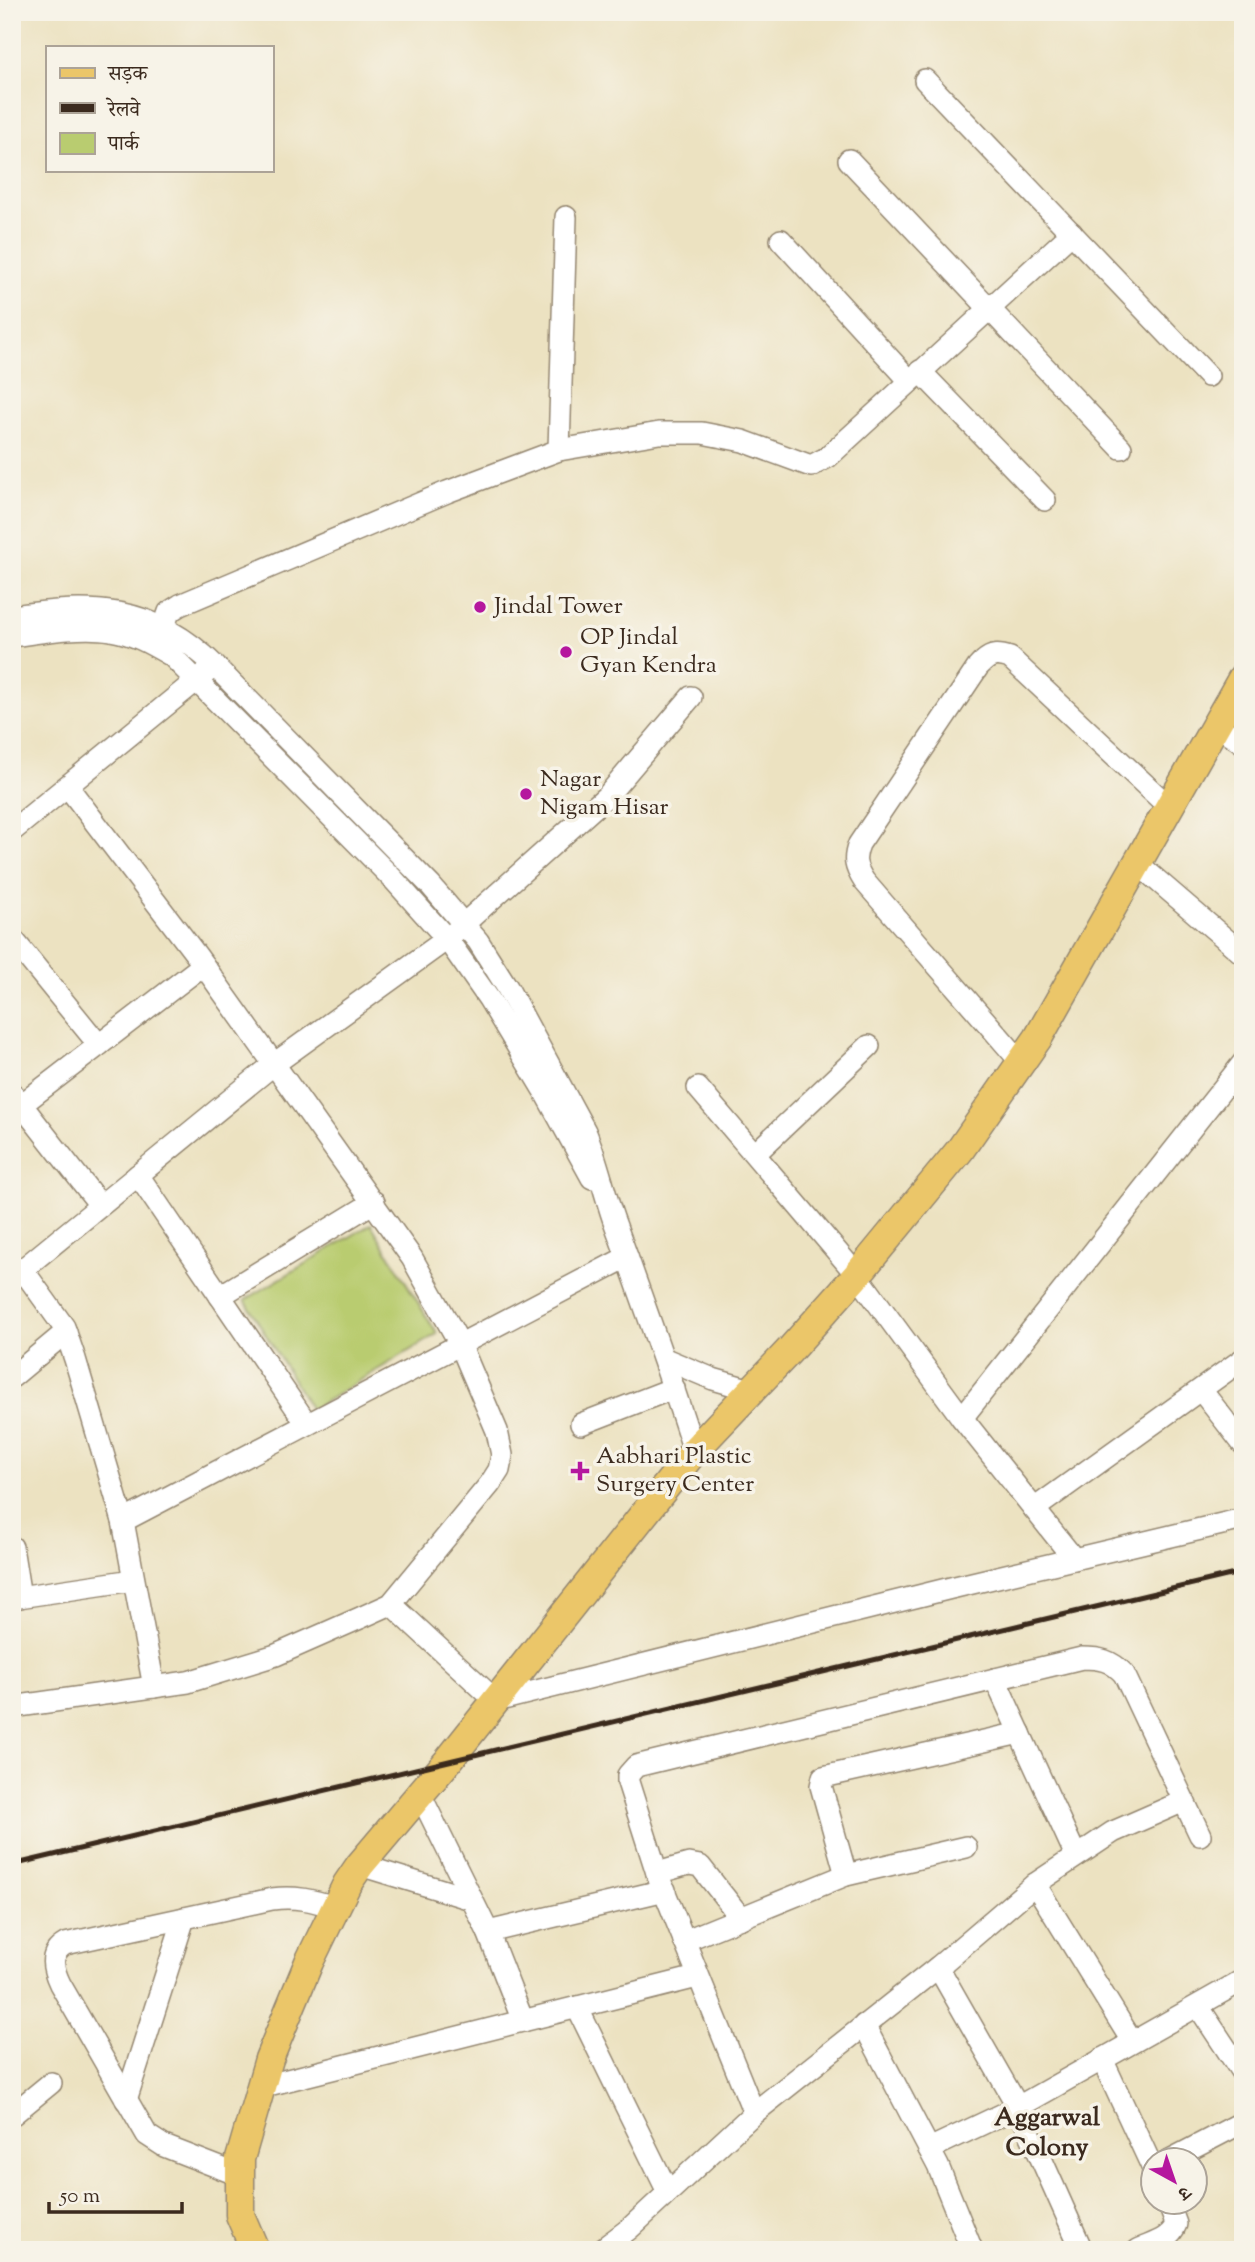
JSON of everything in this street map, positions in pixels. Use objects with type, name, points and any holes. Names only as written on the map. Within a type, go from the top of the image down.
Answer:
[{"type":"main road","points":[[256,2250],[240,2215],[240,2160],[269,2059],[309,1962],[335,1907],[360,1864],[496,1701],[694,1451],[857,1275],[960,1150],[1038,1038],[1243,677]]},
{"type":"street","points":[[925,80],[1209,376]]},
{"type":"street","points":[[849,160],[1121,448]]},
{"type":"street","points":[[559,450],[566,217]]},
{"type":"street","points":[[160,637],[169,611],[180,605],[447,492],[559,450],[659,432],[702,433],[743,441],[811,466],[828,457],[1072,233]]},
{"type":"street","points":[[782,240],[915,376],[1045,500]]},
{"type":"street","points":[[12,616],[87,608],[131,614],[160,637],[172,656],[394,880],[447,939],[489,999],[543,1088],[611,1213]]},
{"type":"street","points":[[12,636],[72,630],[111,630],[142,639],[176,633],[215,666],[464,923],[507,987],[585,1130],[611,1213],[665,1359],[694,1451]]},
{"type":"street","points":[[1021,1062],[864,881],[854,857],[859,844],[978,667],[987,657],[998,654],[1010,658],[1169,807]]},
{"type":"street","points":[[12,831],[215,666]]},
{"type":"street","points":[[154,1687],[123,1521],[65,1332],[48,1302],[18,1274],[274,1064],[447,939],[608,795],[691,697]]},
{"type":"street","points":[[1216,725],[1243,743]]},
{"type":"street","points":[[12,1707],[188,1682],[276,1655],[391,1604],[490,1485],[499,1470],[502,1455],[498,1432],[460,1344],[412,1258],[203,965],[68,787]]},
{"type":"street","points":[[1137,863],[1243,954]]},
{"type":"street","points":[[12,938],[99,1045]]},
{"type":"street","points":[[100,1205],[17,1100],[99,1045],[203,965]]},
{"type":"street","points":[[755,1154],[869,1046]]},
{"type":"street","points":[[962,1418],[1243,1062]]},
{"type":"street","points":[[698,1088],[857,1275],[962,1418],[1074,1559]]},
{"type":"street","points":[[138,1175],[307,1424]]},
{"type":"street","points":[[220,1296],[374,1202]]},
{"type":"street","points":[[123,1521],[627,1257]]},
{"type":"street","points":[[12,1377],[65,1332]]},
{"type":"street","points":[[665,1359],[713,1379],[751,1390]]},
{"type":"street","points":[[1034,1509],[1243,1359]]},
{"type":"street","points":[[582,1424],[674,1388]]},
{"type":"street","points":[[1201,1390],[1243,1444]]},
{"type":"street","points":[[391,1604],[496,1701],[1243,1519]]},
{"type":"street","points":[[12,1547],[16,1597],[133,1580]]},
{"type":"street","points":[[754,2113],[661,1882],[628,1782],[628,1775],[636,1766],[1082,1658],[1108,1660],[1124,1674],[1200,1835]]},
{"type":"street","points":[[995,1679],[1076,1856]]},
{"type":"street","points":[[846,1875],[821,1786],[823,1777],[1020,1733]]},
{"type":"street","points":[[420,1794],[488,1932],[523,2021]]},
{"type":"street","points":[[601,2250],[629,2229],[754,2113],[938,1967],[1035,1884],[1113,1832],[1184,1801]]},
{"type":"street","points":[[684,1941],[846,1875],[966,1847]]},
{"type":"street","points":[[360,1864],[471,1899]]},
{"type":"street","points":[[488,1932],[661,1882],[689,1864],[700,1866],[741,1918]]},
{"type":"street","points":[[1035,1884],[1132,2040]]},
{"type":"street","points":[[240,2176],[155,2143],[147,2135],[55,1973],[53,1957],[57,1949],[65,1944],[290,1897],[305,1898],[335,1907]]},
{"type":"street","points":[[126,2100],[184,1918]]},
{"type":"street","points":[[938,1967],[1018,2107],[1082,2250]]},
{"type":"street","points":[[260,2087],[697,1977]]},
{"type":"street","points":[[929,2149],[1018,2107],[1132,2040],[1243,1980]]},
{"type":"street","points":[[1198,2006],[1243,2074]]},
{"type":"street","points":[[577,2007],[668,2192]]},
{"type":"street","points":[[864,2025],[929,2149],[972,2250]]},
{"type":"street","points":[[1102,2059],[1142,2146]]},
{"type":"street","points":[[12,2115],[51,2083]]},
{"type":"street","points":[[1198,2146],[1243,2122]]},
{"type":"street","points":[[1138,2250],[1174,2232],[1177,2224],[1174,2216]]},
{"type":"green space","points":[[371,1224],[437,1334],[311,1410],[245,1300]]},
{"type":"railway","points":[[12,1865],[1243,1572]]},
{"type":"place","name":"Jindal Tower","points":[[480,607]]},
{"type":"place","name":"OP Jindal Gyan Kendra","points":[[566,652]]},
{"type":"place","name":"Nagar Nigam Hisar","points":[[526,794]]},
{"type":"place","name":"Aabhari Plastic Surgery Center","points":[[580,1471]]},
{"type":"district","name":"Aggarwal Colony","points":[[1047,2133]]}]
